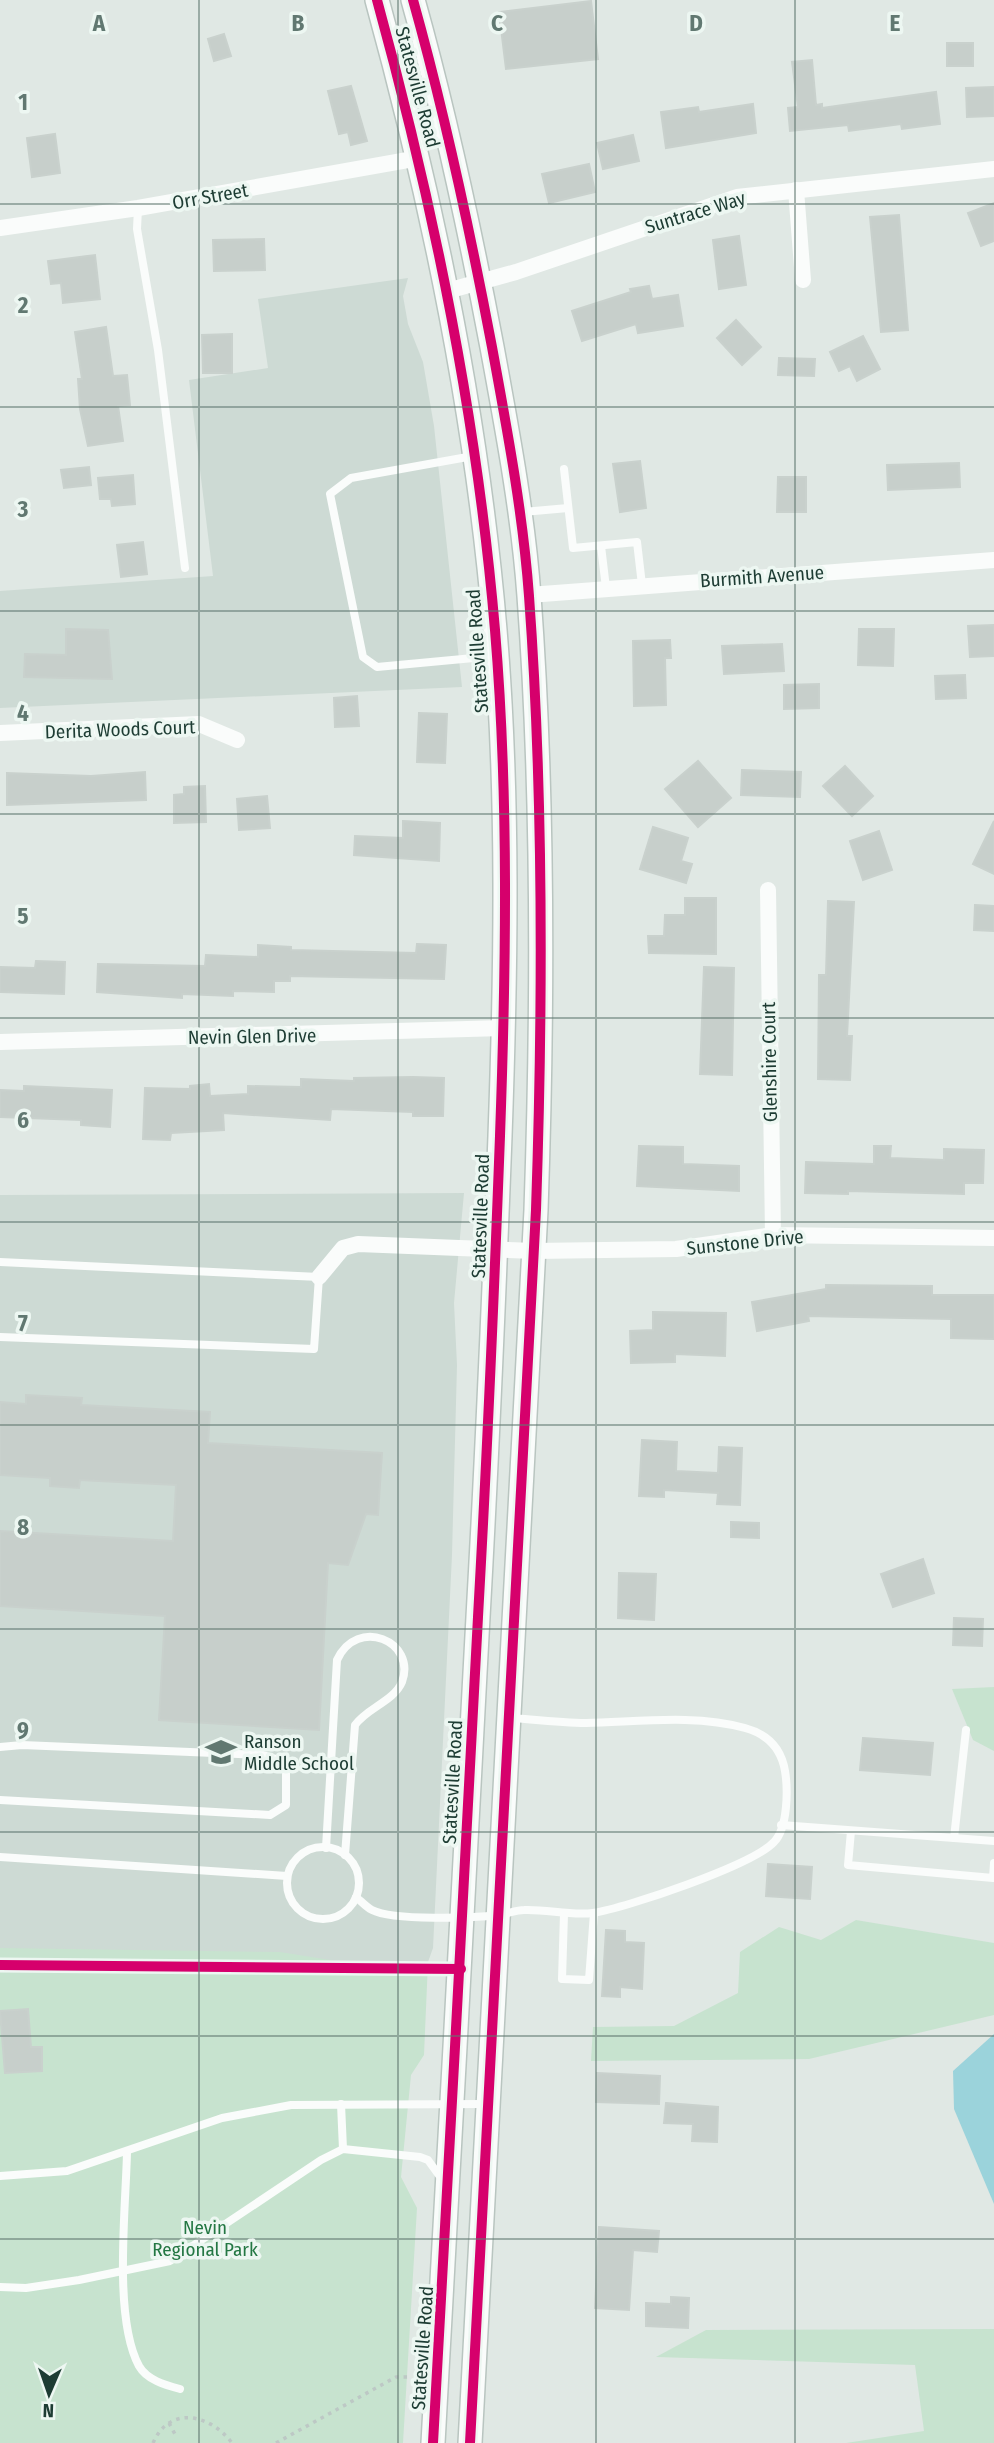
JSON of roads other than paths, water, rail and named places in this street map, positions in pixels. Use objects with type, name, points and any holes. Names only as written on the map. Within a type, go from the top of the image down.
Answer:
[{"type":"main road","name":"Statesville Road","points":[[377,0],[419,158],[447,291],[475,455],[496,656],[505,922],[496,1250],[454,2104],[433,2443]]},
{"type":"main road","name":"Statesville Road","points":[[413,0],[447,131],[480,282],[520,512],[529,594],[542,1027],[534,1251],[470,2443]]},
{"type":"street","name":"Orr Street","points":[[0,228],[138,208],[419,158]]},
{"type":"street","name":"Suntrace Way","points":[[447,291],[715,202],[796,190],[994,169]]},
{"type":"street","points":[[796,190],[803,280]]},
{"type":"street","name":"Burmith Avenue","points":[[529,594],[994,560]]},
{"type":"street","name":"Derita Woods Court","points":[[0,733],[199,724],[237,740]]},
{"type":"street","name":"Glenshire Court","points":[[768,890],[773,1235]]},
{"type":"street","name":"Nevin Glen Drive","points":[[0,1042],[503,1028]]},
{"type":"street","name":"Sunstone Drive","points":[[319,1276],[343,1248],[358,1244],[534,1251],[676,1250],[773,1235],[994,1238]]},
{"type":"lane","points":[[138,208],[137,229],[158,350],[185,568]]},
{"type":"lane","points":[[475,455],[351,478],[330,494],[363,657],[377,667],[496,656]]},
{"type":"lane","points":[[564,469],[573,548],[637,542],[642,585]]},
{"type":"lane","points":[[520,512],[568,508]]},
{"type":"lane","points":[[601,546],[606,588]]},
{"type":"lane","points":[[0,1262],[319,1276],[314,1349],[0,1337]]},
{"type":"lane","points":[[326,1848],[337,1660],[352,1641],[364,1636],[377,1637],[400,1652],[402,1681],[394,1693],[362,1715],[355,1726],[345,1855],[357,1874],[356,1897],[350,1907],[330,1918],[307,1916],[290,1900],[287,1876],[299,1856],[310,1849],[326,1848],[345,1855]]},
{"type":"lane","points":[[356,1897],[374,1911],[463,1918],[525,1910],[564,1914],[594,1913],[638,1902],[762,1852],[776,1841],[786,1788],[784,1763],[773,1743],[757,1732],[715,1723],[570,1723],[509,1717]]},
{"type":"lane","points":[[954,1838],[966,1730]]},
{"type":"lane","points":[[0,1747],[22,1745],[262,1755],[286,1762],[286,1805],[270,1815],[0,1800]]},
{"type":"lane","points":[[781,1825],[994,1841]]},
{"type":"lane","points":[[851,1831],[848,1865],[993,1878],[994,1863]]},
{"type":"lane","points":[[0,1857],[287,1876]]},
{"type":"lane","points":[[564,1914],[562,1979],[589,1980],[594,1913]]},
{"type":"lane","points":[[341,2104],[344,2148]]},
{"type":"lane","points":[[0,2176],[67,2171],[222,2118],[291,2105],[488,2105]]},
{"type":"lane","points":[[0,2287],[26,2288],[124,2272],[170,2261],[321,2160],[344,2148],[420,2157],[436,2169],[449,2194]]},
{"type":"lane","points":[[127,2152],[124,2272],[127,2328],[139,2367],[158,2383],[180,2389]]},
{"type":"water","points":[[994,2034],[994,2204],[954,2109],[953,2071]]},
{"type":"place","name":"Ranson Middle School","points":[[221,1752]]},
{"type":"park label","name":"Nevin Regional Park","points":[[205,2238]]}]
